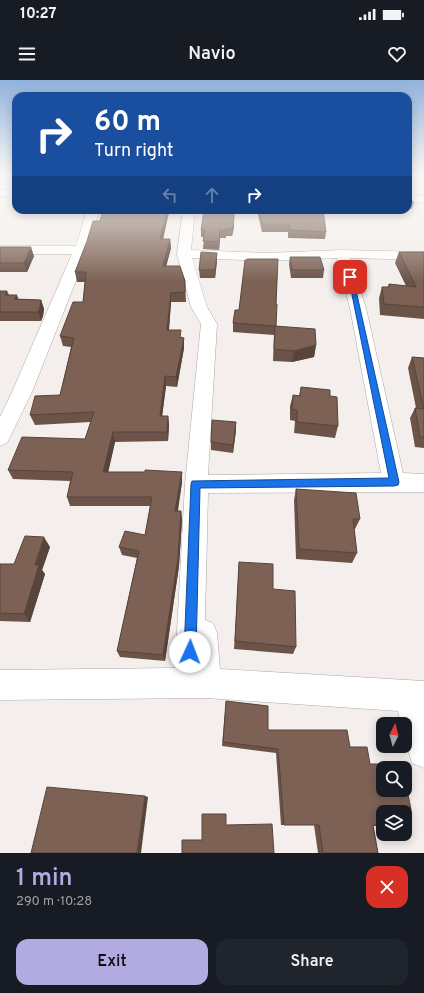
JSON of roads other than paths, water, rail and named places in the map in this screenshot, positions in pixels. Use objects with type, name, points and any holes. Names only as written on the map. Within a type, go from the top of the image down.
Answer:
[{"type":"street","points":[[0,438],[6,412],[81,250],[91,214]]},
{"type":"street","points":[[189,214],[184,254],[199,307],[209,324],[196,484],[197,683]]},
{"type":"street","points":[[0,250],[81,250]]},
{"type":"street","points":[[184,254],[267,257],[342,254],[424,256]]},
{"type":"street","points":[[342,254],[358,308],[394,482]]},
{"type":"street","points":[[196,484],[424,483]]},
{"type":"street","points":[[0,685],[197,683],[417,696],[424,751]]}]
